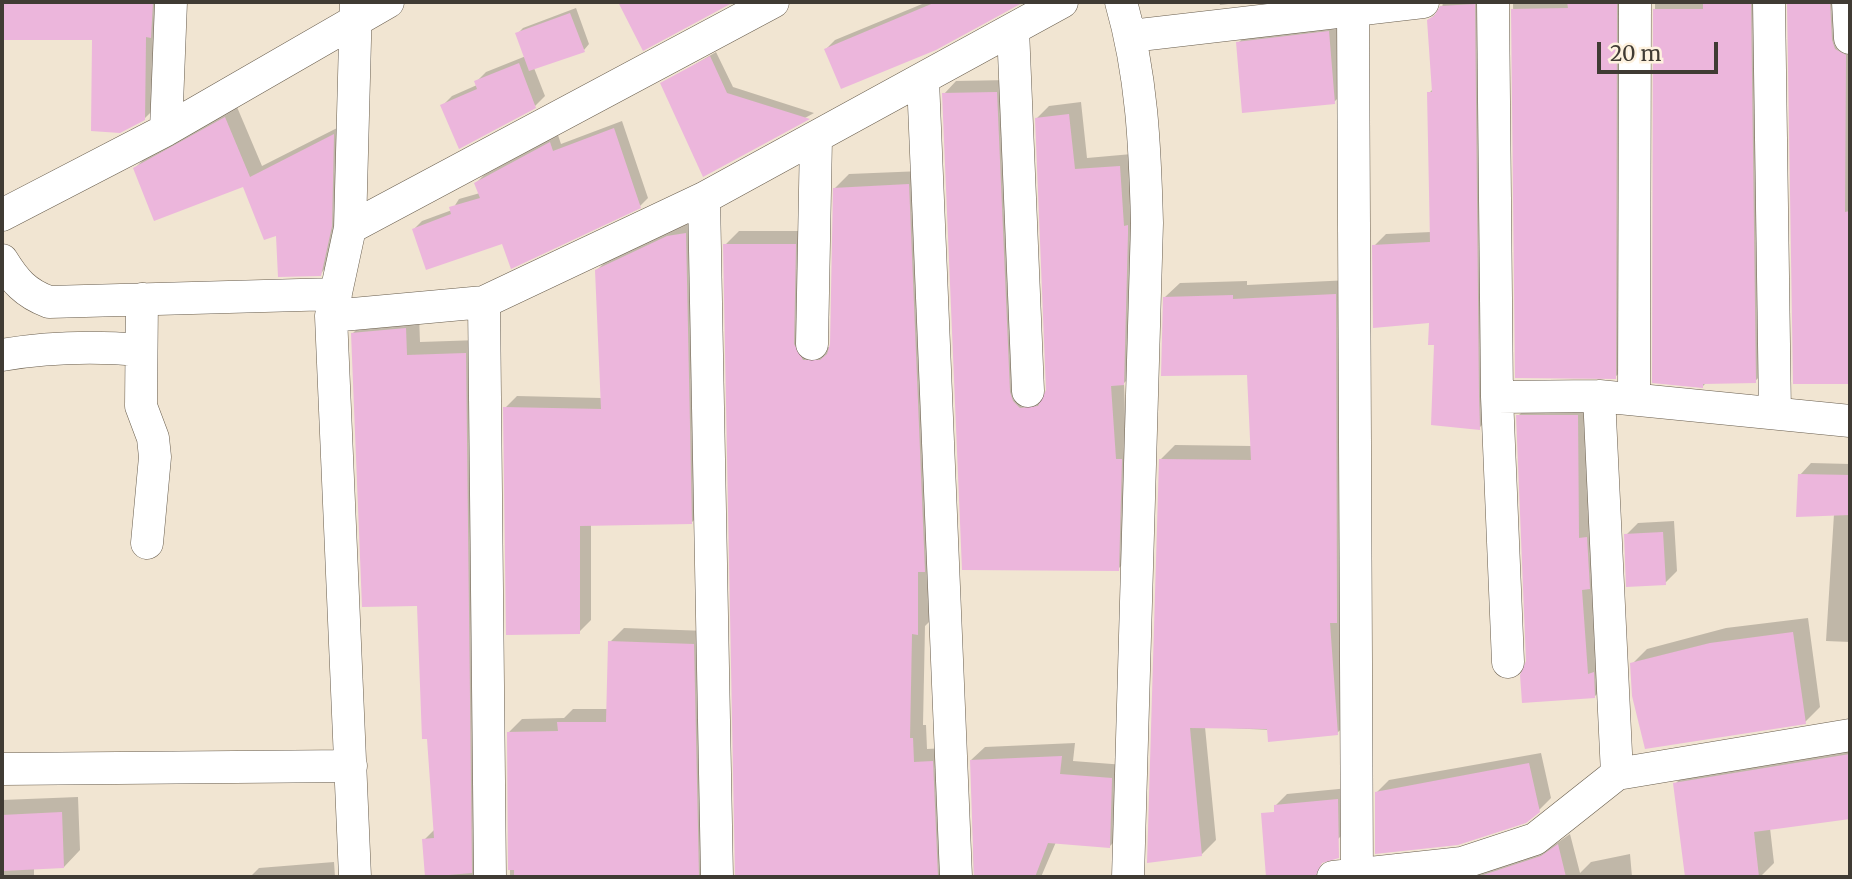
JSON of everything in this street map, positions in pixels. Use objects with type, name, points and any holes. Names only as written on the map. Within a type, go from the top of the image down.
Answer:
[{"type":"street","points":[[166,130],[170,2]]},
{"type":"street","points":[[2,215],[166,130],[355,11],[388,2]]},
{"type":"street","points":[[350,228],[773,2]]},
{"type":"street","points":[[2,260],[15,281],[29,295],[49,302],[142,299],[333,305],[484,302],[704,198],[1062,2]]},
{"type":"street","points":[[1121,2],[1131,36],[1145,139],[1147,223],[1128,877]]},
{"type":"street","points":[[1131,36],[1353,8],[1423,2]]},
{"type":"street","points":[[1493,2],[1497,397],[1508,662]]},
{"type":"street","points":[[1634,399],[1635,2]]},
{"type":"street","points":[[1769,2],[1775,413]]},
{"type":"street","points":[[1848,2],[1850,38]]},
{"type":"street","points":[[1353,8],[1349,876],[1462,863],[1535,839],[1617,774],[1850,735]]},
{"type":"street","points":[[355,11],[350,228],[333,305],[355,877]]},
{"type":"street","points":[[1013,29],[1028,391]]},
{"type":"street","points":[[923,80],[956,877]]},
{"type":"street","points":[[812,344],[816,138]]},
{"type":"street","points":[[704,198],[717,877]]},
{"type":"street","points":[[142,299],[141,405],[153,438],[155,457],[146,543]]},
{"type":"street","points":[[484,302],[490,877]]},
{"type":"street","points":[[2,355],[91,346],[141,350]]},
{"type":"street","points":[[1497,397],[1599,396],[1850,421]]},
{"type":"street","points":[[1599,396],[1617,774]]},
{"type":"street","points":[[2,769],[351,766]]},
{"type":"building","points":[[2,2],[153,2],[151,38],[146,37],[145,120],[120,133],[91,131],[92,40],[2,40]]},
{"type":"building","points":[[618,2],[734,2],[643,51]]},
{"type":"building","points":[[936,2],[1024,2],[936,50],[841,89],[824,49]]},
{"type":"building","points":[[1567,2],[1617,2],[1616,379],[1515,378],[1511,9],[1568,8]]},
{"type":"building","points":[[1703,2],[1751,2],[1756,383],[1703,384],[1703,388],[1652,383],[1653,9],[1703,9]]},
{"type":"building","points":[[1830,2],[1832,40],[1835,49],[1846,55],[1845,212],[1850,211],[1850,384],[1793,384],[1787,3]]},
{"type":"building","points":[[1475,4],[1480,430],[1431,425],[1434,345],[1428,345],[1429,323],[1373,328],[1372,245],[1430,242],[1427,92],[1432,92],[1427,20],[1434,16],[1440,6]]},
{"type":"building","points":[[570,13],[585,52],[529,71],[515,33]]},
{"type":"building","points":[[1329,31],[1335,104],[1242,113],[1236,42]]},
{"type":"building","points":[[710,56],[727,93],[810,119],[703,177],[660,83]]},
{"type":"building","points":[[519,63],[536,108],[459,149],[440,105],[477,89],[474,81]]},
{"type":"building","points":[[997,92],[1010,392],[1013,401],[1020,408],[1038,406],[1046,390],[1035,118],[1069,114],[1075,169],[1120,166],[1124,226],[1128,225],[1124,385],[1111,386],[1116,459],[1122,459],[1119,571],[962,570],[942,93]]},
{"type":"building","points":[[225,117],[250,177],[334,134],[332,226],[321,276],[278,277],[276,236],[264,240],[243,187],[154,221],[133,168]]},
{"type":"building","points":[[614,128],[641,208],[511,269],[502,244],[426,270],[412,229],[451,214],[449,207],[480,198],[474,183],[550,142],[553,151]]},
{"type":"building","points":[[909,184],[925,572],[918,572],[918,635],[912,634],[910,738],[913,738],[914,762],[933,761],[938,877],[735,877],[723,244],[796,244],[794,344],[803,360],[820,360],[827,354],[830,344],[833,188]]},
{"type":"building","points":[[686,233],[692,524],[580,526],[580,634],[506,635],[503,407],[601,409],[595,270],[667,236]]},
{"type":"building","points":[[1336,294],[1337,623],[1330,623],[1338,735],[1268,742],[1267,729],[1190,728],[1202,856],[1147,863],[1159,459],[1251,460],[1247,375],[1161,376],[1163,297],[1233,295],[1233,299]]},
{"type":"building","points":[[406,328],[407,355],[466,353],[472,873],[425,877],[422,839],[434,838],[427,739],[422,739],[417,606],[362,607],[351,333]]},
{"type":"building","points":[[1516,415],[1578,415],[1579,538],[1587,537],[1590,589],[1582,590],[1588,674],[1594,672],[1595,698],[1522,703],[1520,675],[1526,661]]},
{"type":"building","points":[[1798,474],[1850,475],[1850,515],[1796,517]]},
{"type":"building","points":[[1663,532],[1666,585],[1626,587],[1624,534]]},
{"type":"building","points":[[1793,632],[1806,724],[1645,749],[1632,696],[1630,663],[1710,643]]},
{"type":"building","points":[[608,641],[694,644],[699,877],[514,877],[514,870],[508,870],[507,732],[558,731],[557,722],[606,722]]},
{"type":"building","points":[[1850,754],[1850,819],[1754,832],[1759,877],[1685,877],[1673,783]]},
{"type":"building","points":[[1062,756],[1060,774],[1112,778],[1110,848],[1048,843],[1035,877],[974,877],[970,760]]},
{"type":"building","points":[[1529,763],[1540,812],[1526,823],[1458,845],[1375,854],[1375,792]]},
{"type":"building","points":[[1338,799],[1339,858],[1322,863],[1315,877],[1266,877],[1261,813],[1274,812],[1274,805]]},
{"type":"building","points":[[62,812],[64,868],[2,871],[2,815]]},
{"type":"building","points":[[1558,844],[1566,877],[1477,877],[1541,856]]}]
